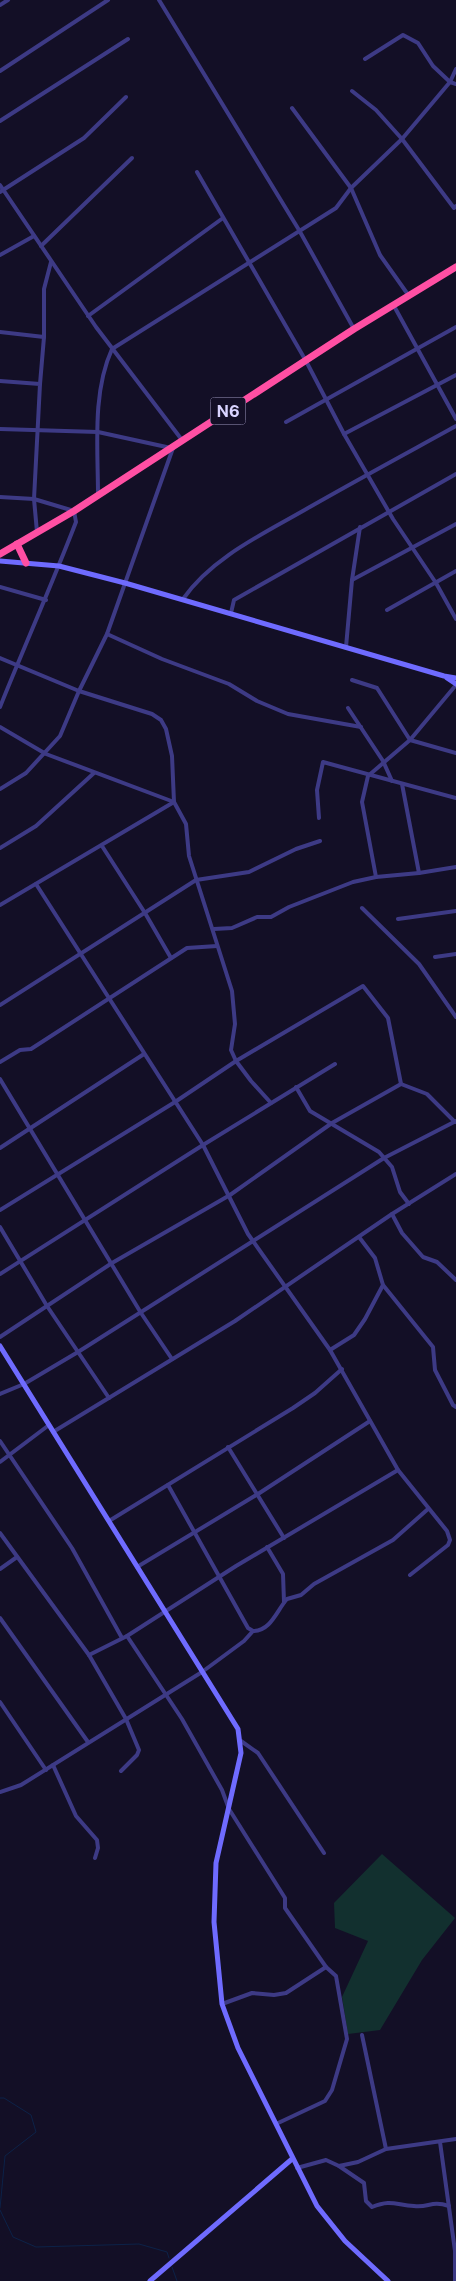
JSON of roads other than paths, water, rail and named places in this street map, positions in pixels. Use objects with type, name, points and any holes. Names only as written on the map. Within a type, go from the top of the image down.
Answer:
[{"type":"highway","name":"N6","points":[[0,554],[74,511],[354,329],[456,267]]},
{"type":"highway","points":[[17,544],[26,563]]},
{"type":"street","points":[[0,6],[8,0]]},
{"type":"street","points":[[0,71],[108,0]]},
{"type":"street","points":[[159,0],[299,230],[354,329]]},
{"type":"street","points":[[365,59],[403,36],[418,42],[433,66],[450,82],[456,84]]},
{"type":"street","points":[[0,121],[128,39]]},
{"type":"street","points":[[98,495],[98,432],[105,366],[112,349],[336,208],[351,188],[402,138],[450,82],[456,69]]},
{"type":"street","points":[[352,91],[376,110],[402,138],[454,208],[456,206]]},
{"type":"street","points":[[2,191],[84,138],[126,97]]},
{"type":"street","points":[[292,108],[351,188],[380,255],[409,296]]},
{"type":"street","points":[[41,246],[132,158]]},
{"type":"street","points":[[197,172],[306,361],[344,434],[388,511],[436,582],[456,619]]},
{"type":"street","points":[[0,185],[2,191],[88,316],[182,440]]},
{"type":"street","points":[[88,316],[203,231],[224,218]]},
{"type":"street","points":[[0,255],[34,236]]},
{"type":"street","points":[[38,532],[34,499],[36,430],[44,337],[44,289],[52,262]]},
{"type":"street","points":[[394,306],[416,350],[456,419]]},
{"type":"street","points":[[286,422],[456,327]]},
{"type":"street","points":[[0,332],[44,337]]},
{"type":"street","points":[[344,434],[456,375]]},
{"type":"street","points":[[0,381],[40,384]]},
{"type":"street","points":[[182,599],[189,589],[212,567],[236,550],[456,426]]},
{"type":"street","points":[[0,429],[98,432],[172,447],[107,634],[79,691],[60,736],[46,754],[26,773],[0,789]]},
{"type":"street","points":[[231,612],[234,600],[456,474]]},
{"type":"street","points":[[0,497],[34,499],[74,511],[76,522],[46,600],[25,642],[0,707]]},
{"type":"street","points":[[352,580],[456,524]]},
{"type":"street","points":[[346,647],[352,580],[360,527]]},
{"type":"street","points":[[0,560],[59,566],[125,583],[456,678]]},
{"type":"street","points":[[387,610],[456,571]]},
{"type":"street","points":[[0,588],[46,600]]},
{"type":"street","points":[[107,634],[162,659],[229,684],[257,701],[288,714],[361,727]]},
{"type":"street","points":[[0,658],[79,691],[152,714],[161,720],[166,728],[172,756],[174,802],[186,824],[189,856],[214,929],[217,946],[232,991],[235,1024],[231,1050],[236,1061],[271,1103]]},
{"type":"street","points":[[376,877],[362,802],[368,776],[383,761],[410,740],[456,684],[444,676]]},
{"type":"street","points":[[352,680],[377,688],[410,740],[456,753]]},
{"type":"street","points":[[348,708],[383,761],[392,782]]},
{"type":"street","points":[[0,727],[46,754],[174,802]]},
{"type":"street","points":[[319,818],[317,790],[323,762],[368,776],[456,798]]},
{"type":"street","points":[[0,848],[36,826],[94,773]]},
{"type":"street","points":[[402,784],[419,873]]},
{"type":"street","points":[[0,905],[174,802]]},
{"type":"street","points":[[0,1005],[196,880],[248,872],[296,849],[320,841]]},
{"type":"street","points":[[102,846],[171,958]]},
{"type":"street","points":[[214,929],[232,928],[257,917],[271,917],[289,907],[351,883],[376,877],[456,867]]},
{"type":"street","points":[[36,884],[203,1145],[253,1242],[287,1287],[330,1350],[398,1470],[447,1531],[450,1540],[443,1550],[410,1575]]},
{"type":"street","points":[[362,908],[419,964],[454,1007],[456,1017]]},
{"type":"street","points":[[398,919],[456,911]]},
{"type":"street","points":[[0,1062],[20,1050],[31,1049],[91,1012],[109,997],[187,948],[217,946]]},
{"type":"street","points":[[435,957],[456,954]]},
{"type":"street","points":[[0,1210],[58,1176],[236,1061],[363,986],[388,1018],[401,1084]]},
{"type":"street","points":[[0,1148],[144,1054]]},
{"type":"street","points":[[0,1274],[335,1064]]},
{"type":"street","points":[[0,1079],[28,1129],[172,1359]]},
{"type":"street","points":[[0,1393],[24,1384],[78,1352],[384,1158],[456,1122],[427,1094],[401,1084]]},
{"type":"street","points":[[0,1337],[112,1263],[230,1195],[332,1124],[401,1084]]},
{"type":"street","points":[[296,1087],[310,1111],[349,1136],[379,1152],[392,1167],[400,1192],[409,1204]]},
{"type":"street","points":[[54,1432],[287,1287],[392,1214],[456,1176]]},
{"type":"street","points":[[392,1214],[402,1233],[423,1256],[437,1262],[456,1280]]},
{"type":"street","points":[[0,1227],[47,1306],[108,1398]]},
{"type":"street","points":[[360,1237],[375,1258],[383,1285],[433,1347],[436,1370],[453,1405],[456,1407]]},
{"type":"street","points":[[330,1350],[354,1335],[366,1318],[383,1285]]},
{"type":"street","points":[[0,1346],[202,1672],[231,1715],[241,1741],[241,1753],[216,1863],[214,1922],[222,2004],[238,2048],[317,2206],[345,2241],[388,2281]]},
{"type":"street","points":[[109,1521],[300,1403],[342,1369]]},
{"type":"street","points":[[137,1567],[258,1494],[370,1421]]},
{"type":"street","points":[[0,1462],[49,1425]]},
{"type":"street","points":[[0,1441],[72,1548],[122,1638]]},
{"type":"street","points":[[228,1447],[284,1538]]},
{"type":"street","points":[[89,1655],[127,1636],[353,1494],[398,1470]]},
{"type":"street","points":[[168,1485],[248,1628],[253,1631],[258,1631],[275,1618],[284,1602],[290,1597],[301,1595],[314,1584],[393,1540],[428,1509]]},
{"type":"street","points":[[0,1533],[89,1655],[126,1719],[139,1750],[137,1755],[121,1771]]},
{"type":"street","points":[[267,1547],[283,1574],[284,1602]]},
{"type":"street","points":[[0,1570],[17,1557]]},
{"type":"street","points":[[0,1618],[88,1742]]},
{"type":"street","points":[[0,1792],[21,1785],[202,1672],[244,1641],[253,1631]]},
{"type":"street","points":[[127,1636],[182,1719],[222,1790],[229,1809],[285,1898],[286,1908],[326,1966],[336,1976],[347,2040],[332,2090],[325,2101],[276,2124]]},
{"type":"street","points":[[0,1702],[46,1770]]},
{"type":"street","points":[[241,1741],[258,1753],[324,1853]]},
{"type":"street","points":[[53,1765],[76,1816],[97,1840],[98,1848],[95,1858]]},
{"type":"street","points":[[222,2004],[252,1993],[274,1995],[286,1993],[326,1966]]},
{"type":"street","points":[[362,2035],[386,2149]]},
{"type":"street","points":[[339,2166],[358,2162],[386,2149],[456,2139]]},
{"type":"street","points":[[440,2142],[455,2251],[455,2281]]},
{"type":"street","points":[[150,2281],[292,2159]]},
{"type":"street","points":[[297,2168],[326,2160],[339,2166],[364,2183],[366,2201],[372,2206],[393,2202],[415,2207],[437,2202],[449,2206]]},
{"type":"waterway","points":[[0,2098],[4,2098],[31,2115],[36,2132],[5,2156],[0,2208]]},
{"type":"waterway","points":[[0,2210],[13,2237],[36,2247],[139,2244],[167,2252],[169,2258]]},
{"type":"waterway","points":[[172,2267],[177,2281]]}]
